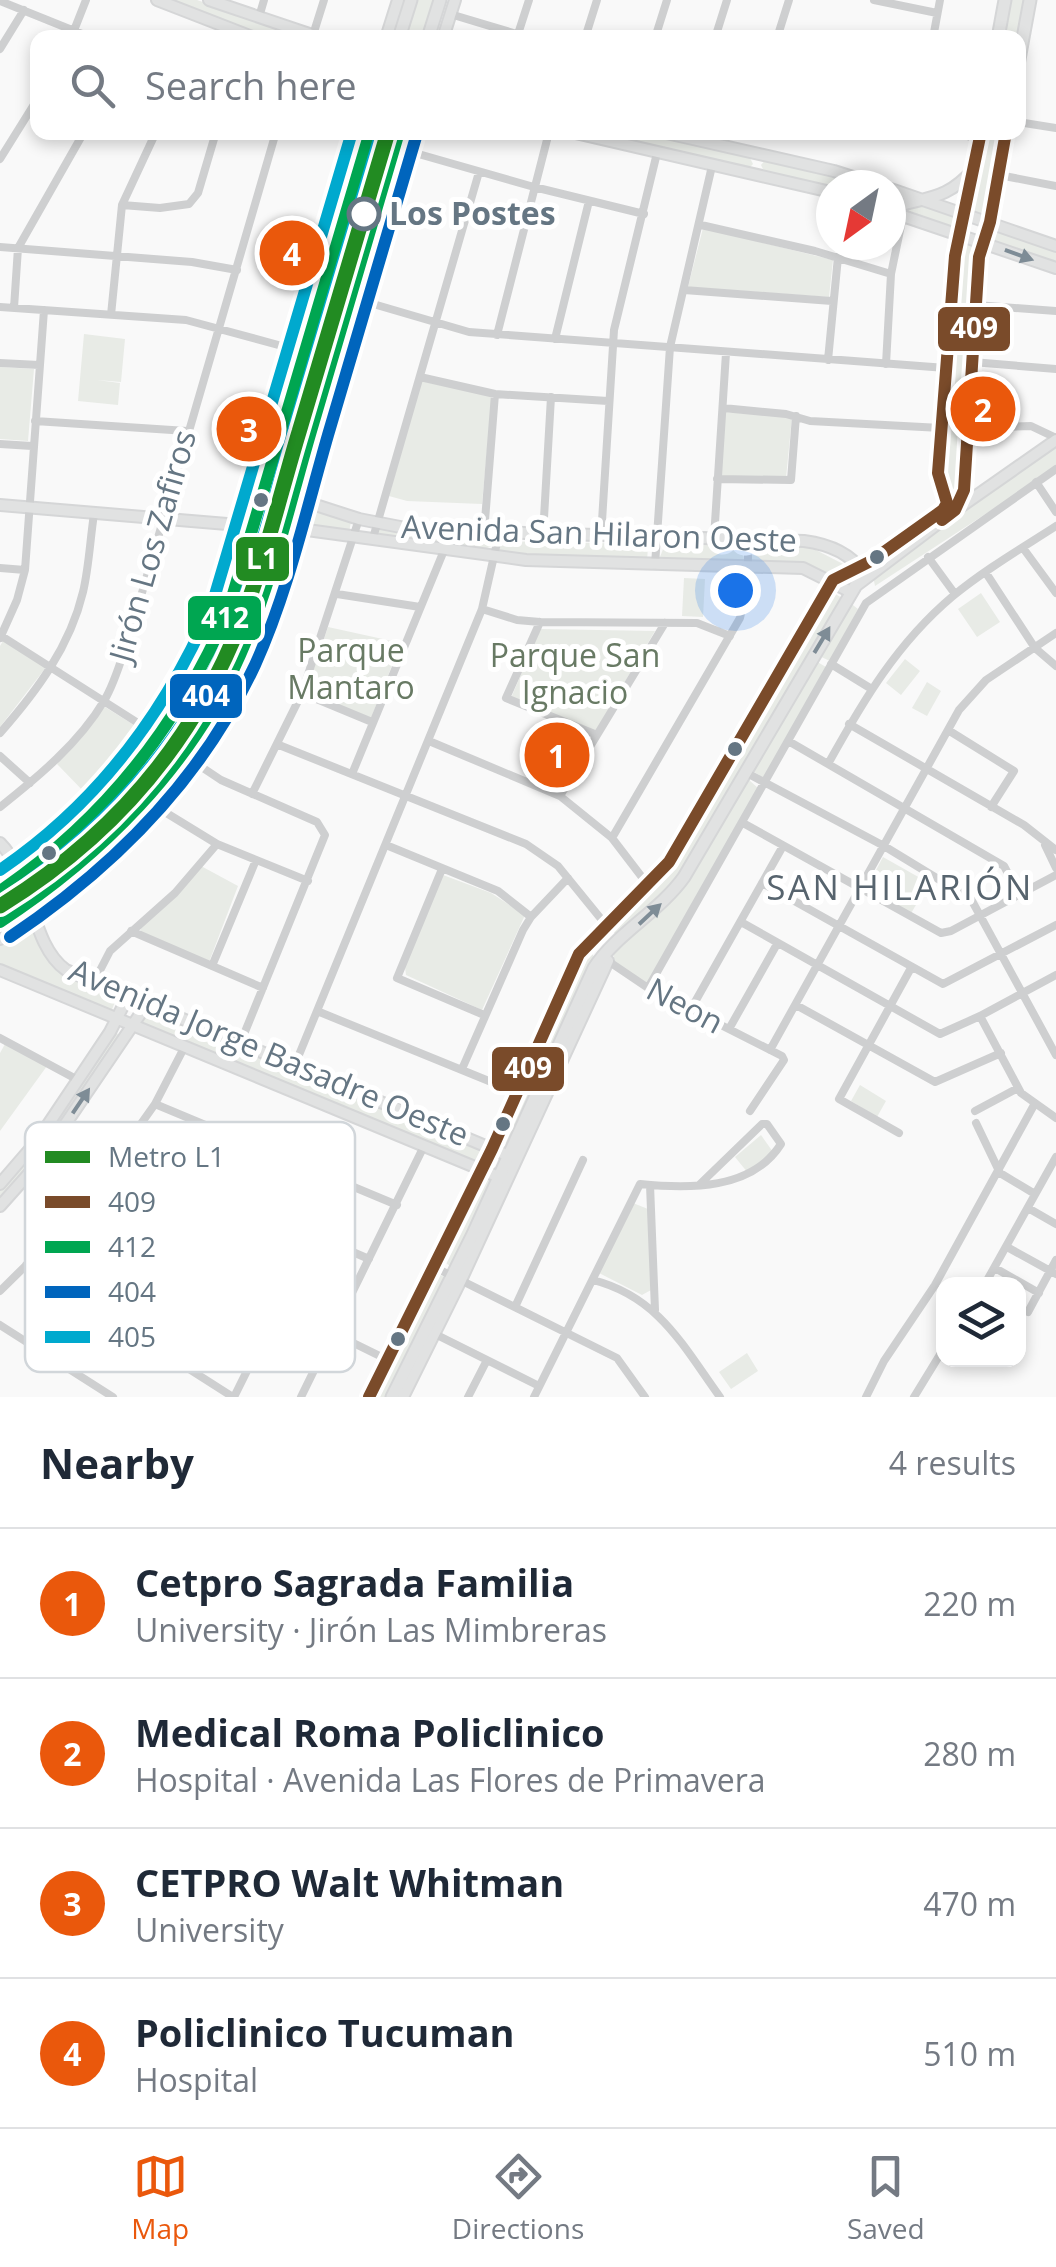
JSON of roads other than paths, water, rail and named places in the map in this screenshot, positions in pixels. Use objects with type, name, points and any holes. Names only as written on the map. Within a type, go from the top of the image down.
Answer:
[{"type":"main road","points":[[156,0],[234,30]]},
{"type":"main road","points":[[209,0],[297,30]]},
{"type":"main road","points":[[389,30],[398,0]]},
{"type":"main road","points":[[402,30],[411,0]]},
{"type":"main road","points":[[431,30],[440,0]]},
{"type":"main road","points":[[445,30],[455,0]]},
{"type":"main road","points":[[999,30],[1005,0]]},
{"type":"main road","points":[[1024,30],[1030,0]]},
{"type":"main road","points":[[0,891],[84,810],[148,730],[200,648],[249,524],[293,349],[356,140]]},
{"type":"main road","points":[[0,876],[20,871],[52,854],[104,802],[153,748],[182,707],[217,640],[356,140]]},
{"type":"main road","points":[[249,524],[297,501],[397,140]]},
{"type":"main road","points":[[0,939],[36,918],[156,806],[194,762],[223,718],[251,663],[288,530],[364,302],[411,140]]},
{"type":"main road","points":[[608,140],[816,189]]},
{"type":"main road","points":[[704,140],[820,170]]},
{"type":"main road","points":[[951,507],[938,473],[941,428],[959,234],[980,140]]},
{"type":"main road","points":[[951,507],[964,490],[982,242],[990,222],[1005,140]]},
{"type":"main road","points":[[757,176],[762,155]]},
{"type":"main road","points":[[906,206],[922,198],[944,196],[974,168]]},
{"type":"main road","points":[[906,193],[1056,246]]},
{"type":"main road","points":[[906,216],[1056,268]]},
{"type":"main road","points":[[369,1397],[492,1148],[569,971],[585,946],[668,862],[833,580],[862,570],[942,510],[1056,439]]},
{"type":"main road","name":"Avenida San Hilaron Oeste","points":[[297,501],[360,520],[416,530],[817,543],[839,552],[862,570]]},
{"type":"main road","name":"Avenida San Hilaron Oeste","points":[[0,505],[249,524],[495,556],[804,568],[851,592]]},
{"type":"main road","points":[[0,922],[76,867],[173,766],[196,734],[240,654],[288,530]]},
{"type":"main road","points":[[457,1278],[594,968],[678,884],[862,570]]},
{"type":"main road","name":"Avenida Jorge Basadre Oeste","points":[[0,843],[20,871],[36,918],[60,966],[509,1156]]},
{"type":"main road","points":[[392,1397],[430,1332],[536,1120],[606,959]]},
{"type":"main road","name":"Avenida Jorge Basadre Oeste","points":[[1,974],[499,1177]]},
{"type":"main road","points":[[50,1122],[118,1019],[128,996]]},
{"type":"main road","points":[[67,1122],[147,1004]]},
{"type":"main road","points":[[521,1131],[536,1120]]},
{"type":"main road","points":[[0,1184],[25,1155]]},
{"type":"main road","points":[[0,1206],[25,1178]]},
{"type":"main road","points":[[403,1397],[430,1332]]},
{"type":"street","points":[[75,30],[86,0]]},
{"type":"street","points":[[258,18],[264,0]]},
{"type":"street","points":[[318,30],[324,0]]},
{"type":"street","points":[[519,30],[529,0]]},
{"type":"street","points":[[588,30],[597,0]]},
{"type":"street","points":[[657,30],[666,0]]},
{"type":"street","points":[[717,30],[726,0]]},
{"type":"street","points":[[779,30],[789,0]]},
{"type":"street","points":[[874,0],[938,14]]},
{"type":"street","points":[[935,30],[940,0]]},
{"type":"street","points":[[0,2],[65,30]]},
{"type":"street","points":[[0,49],[24,10]]},
{"type":"street","points":[[450,14],[504,30]]},
{"type":"street","points":[[0,159],[30,111]]},
{"type":"street","points":[[1026,123],[1056,128]]},
{"type":"street","points":[[14,308],[16,248],[79,140]]},
{"type":"street","points":[[112,314],[122,205],[152,140]]},
{"type":"street","points":[[122,205],[160,208],[189,204],[198,192],[214,140]]},
{"type":"street","name":"Jirón Los Zafiros","points":[[0,807],[59,756],[104,701],[130,634],[274,140]]},
{"type":"street","points":[[497,335],[548,140]]},
{"type":"street","points":[[408,151],[534,188],[644,214]]},
{"type":"street","points":[[601,537],[612,342],[657,154]]},
{"type":"street","points":[[655,565],[670,347],[712,166]]},
{"type":"street","points":[[373,538],[479,172]]},
{"type":"street","points":[[998,175],[1056,186]]},
{"type":"street","points":[[555,339],[589,201]]},
{"type":"street","points":[[701,225],[816,252]]},
{"type":"street","points":[[0,243],[16,248],[237,270]]},
{"type":"street","points":[[828,360],[838,260]]},
{"type":"street","points":[[847,260],[890,274]]},
{"type":"street","points":[[886,364],[891,260]]},
{"type":"street","points":[[684,290],[832,300]]},
{"type":"street","points":[[364,302],[469,332],[946,368]]},
{"type":"street","points":[[976,305],[1056,311]]},
{"type":"street","points":[[0,307],[186,320],[293,349]]},
{"type":"street","points":[[44,310],[25,570],[0,636],[148,730]]},
{"type":"street","points":[[714,538],[726,353]]},
{"type":"street","points":[[972,362],[1056,369]]},
{"type":"street","points":[[0,363],[39,365]]},
{"type":"street","points":[[420,377],[495,394],[608,401]]},
{"type":"street","points":[[484,534],[495,394]]},
{"type":"street","points":[[543,535],[551,397]]},
{"type":"street","points":[[723,408],[810,421],[941,428]]},
{"type":"street","points":[[717,480],[791,480],[796,416]]},
{"type":"street","points":[[34,422],[187,431]]},
{"type":"street","points":[[967,428],[1030,426],[1056,439]]},
{"type":"street","points":[[0,444],[32,446]]},
{"type":"street","points":[[648,988],[866,603],[1056,469]]},
{"type":"street","points":[[1036,482],[1056,512]]},
{"type":"street","points":[[0,733],[52,666],[71,630],[84,590],[94,514]]},
{"type":"street","points":[[252,794],[302,693],[360,520]]},
{"type":"street","points":[[828,764],[870,688],[909,638],[955,594],[1056,526]]},
{"type":"street","points":[[294,1067],[482,608],[499,534]]},
{"type":"street","points":[[612,838],[745,606],[748,539]]},
{"type":"street","points":[[352,774],[446,548]]},
{"type":"street","points":[[1023,548],[1056,593]]},
{"type":"street","points":[[928,558],[955,594]]},
{"type":"street","points":[[0,568],[25,570]]},
{"type":"street","name":"Avenida San Hilaron Oeste","points":[[862,570],[877,593]]},
{"type":"street","points":[[986,573],[1035,648],[1056,666]]},
{"type":"street","name":"Avenida San Hilaron Oeste","points":[[851,592],[866,603]]},
{"type":"street","points":[[336,594],[420,607]]},
{"type":"street","points":[[482,608],[517,620],[540,622],[707,625],[730,636]]},
{"type":"street","points":[[540,622],[506,698],[597,735]]},
{"type":"street","points":[[560,796],[665,623]]},
{"type":"street","points":[[750,1111],[784,1060],[770,1050],[948,730],[976,689],[1056,633]]},
{"type":"street","points":[[831,664],[870,688]]},
{"type":"street","points":[[302,693],[372,722]]},
{"type":"street","points":[[850,724],[1056,850]]},
{"type":"street","points":[[948,730],[1014,770],[991,807]]},
{"type":"street","points":[[429,741],[560,796],[612,838],[648,886]]},
{"type":"street","points":[[790,742],[1004,866],[1020,894]]},
{"type":"street","points":[[279,744],[526,844],[568,878],[606,925]]},
{"type":"street","points":[[0,756],[30,784]]},
{"type":"street","points":[[194,762],[221,780],[323,828],[323,844],[240,1044]]},
{"type":"street","points":[[745,772],[884,846],[971,899],[1056,1055]]},
{"type":"street","points":[[156,806],[217,844],[308,880]]},
{"type":"street","points":[[743,823],[941,933],[952,931],[1056,872],[1042,840]]},
{"type":"street","points":[[94,982],[110,951],[174,893],[217,844]]},
{"type":"street","points":[[386,845],[498,892],[531,917]]},
{"type":"street","points":[[690,1009],[783,846]]},
{"type":"street","points":[[212,966],[256,860]]},
{"type":"street","points":[[442,869],[397,978],[484,1014]]},
{"type":"street","points":[[462,1068],[531,917],[568,878]]},
{"type":"street","points":[[762,884],[943,984],[1056,925]]},
{"type":"street","points":[[741,922],[940,1034],[1056,974]]},
{"type":"street","points":[[131,931],[263,988]]},
{"type":"street","points":[[729,1029],[777,944]]},
{"type":"street","name":"Neon","points":[[606,959],[648,988],[770,1050]]},
{"type":"street","points":[[900,1132],[839,1098],[911,968]]},
{"type":"street","points":[[796,1005],[940,1082],[1001,1053]]},
{"type":"street","points":[[318,1010],[516,1092]]},
{"type":"street","points":[[980,1016],[1018,1088],[1056,1118]]},
{"type":"street","points":[[1043,1033],[1056,1027]]},
{"type":"street","points":[[1,1042],[78,1080]]},
{"type":"street","points":[[142,1122],[185,1046]]},
{"type":"street","points":[[975,1111],[1018,1088]]},
{"type":"street","points":[[155,1104],[196,1122]]},
{"type":"street","points":[[866,1397],[884,1361],[922,1307],[1034,1104]]},
{"type":"street","points":[[976,1123],[1000,1173],[1035,1194]]},
{"type":"street","points":[[645,1185],[719,1186],[752,1172],[781,1144],[762,1124],[700,1185]]},
{"type":"street","points":[[355,1288],[424,1146]]},
{"type":"street","points":[[989,1277],[1056,1157]]},
{"type":"street","points":[[516,1307],[583,1160]]},
{"type":"street","points":[[534,1397],[645,1185]]},
{"type":"street","points":[[645,1185],[655,1310]]},
{"type":"street","points":[[355,1188],[397,1205]]},
{"type":"street","points":[[1028,1208],[1056,1224]]},
{"type":"street","points":[[1006,1248],[1053,1273]]},
{"type":"street","points":[[355,1253],[369,1259]]},
{"type":"street","points":[[1028,1312],[1053,1273],[1056,1260]]},
{"type":"street","points":[[434,1266],[617,1358],[645,1397]]},
{"type":"street","points":[[0,1291],[25,1267]]},
{"type":"street","points":[[995,1268],[1038,1293]]},
{"type":"street","points":[[593,1280],[629,1293],[655,1310],[720,1397]]},
{"type":"street","points":[[0,1325],[25,1341]]},
{"type":"street","points":[[430,1332],[539,1386]]},
{"type":"street","points":[[355,1344],[388,1360]]},
{"type":"street","points":[[468,1397],[487,1360]]},
{"type":"street","points":[[914,1397],[936,1361]]},
{"type":"street","points":[[74,1372],[113,1397]]},
{"type":"street","points":[[194,1372],[233,1397],[246,1372]]},
{"type":"street","points":[[301,1397],[314,1372]]},
{"type":"metro line","name":"L1","points":[[0,906],[78,850],[144,784],[199,708],[221,666],[265,551],[386,140]]},
{"type":"place","name":"Los Postes","points":[[364,214]]},
{"type":"place","name":"Policlinico Tucuman","points":[[292,253]]},
{"type":"place","name":"Medical Roma Policlinico","points":[[983,409]]},
{"type":"place","name":"CETPRO Walt Whitman","points":[[249,429]]},
{"type":"place","name":"Cetpro Sagrada Familia","points":[[557,755]]},
{"type":"district","name":"SAN HILARIÓN","points":[[900,888]]},
{"type":"park label","name":"Parque Mantaro","points":[[351,670]]},
{"type":"park label","name":"Parque San Ignacio","points":[[575,674]]}]
